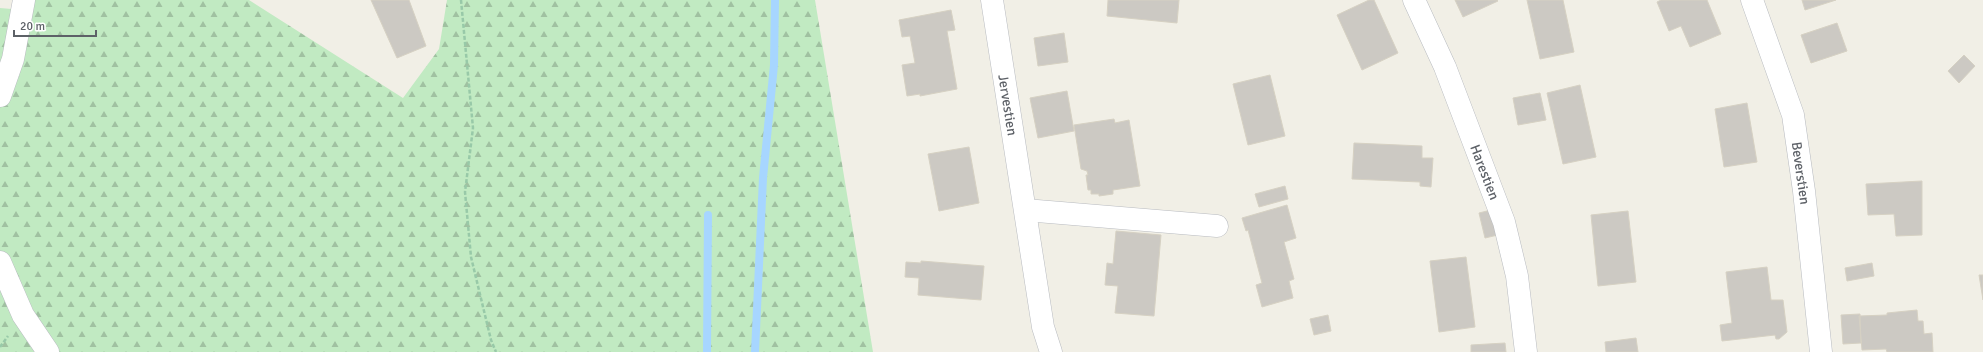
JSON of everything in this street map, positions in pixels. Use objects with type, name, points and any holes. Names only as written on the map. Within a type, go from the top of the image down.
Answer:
[{"type":"street","points":[[0,96],[13,58],[24,0]]},
{"type":"street","name":"Jervestien","points":[[992,0],[1043,327],[1051,352]]},
{"type":"street","name":"Harestien","points":[[1414,0],[1445,67],[1504,222],[1517,276],[1526,352]]},
{"type":"street","name":"Beverstien","points":[[1752,0],[1793,115],[1804,191],[1821,352]]},
{"type":"street","points":[[1025,210],[1216,226]]},
{"type":"street","points":[[0,262],[23,314],[48,352]]},
{"type":"path","points":[[461,0],[473,128],[465,192],[471,257],[491,340],[496,352]]},
{"type":"green space","points":[[30,0],[249,0],[403,98],[439,49],[447,0],[815,0],[873,352],[0,352],[0,8],[23,10]]},
{"type":"building","points":[[371,0],[409,0],[426,46],[397,58]]},
{"type":"building","points":[[1108,0],[1179,0],[1177,23],[1107,16]]},
{"type":"building","points":[[1369,0],[1374,0],[1398,53],[1362,70],[1337,15]]},
{"type":"building","points":[[1455,0],[1497,0],[1498,1],[1463,17]]},
{"type":"building","points":[[1527,0],[1563,0],[1574,52],[1540,59]]},
{"type":"building","points":[[1661,0],[1707,0],[1721,34],[1690,47],[1681,26],[1669,31],[1657,2]]},
{"type":"building","points":[[1802,0],[1836,0],[1805,10]]},
{"type":"building","points":[[951,10],[955,30],[947,31],[957,89],[920,96],[920,94],[907,96],[902,65],[915,63],[910,36],[902,37],[899,20]]},
{"type":"building","points":[[1837,23],[1847,51],[1811,63],[1801,35]]},
{"type":"building","points":[[1064,33],[1068,62],[1038,66],[1034,38]]},
{"type":"building","points":[[1964,55],[1975,66],[1959,83],[1948,71]]},
{"type":"building","points":[[1270,75],[1285,136],[1248,145],[1233,84]]},
{"type":"building","points":[[1580,85],[1596,157],[1563,164],[1547,93]]},
{"type":"building","points":[[1067,91],[1074,131],[1038,138],[1030,98]]},
{"type":"building","points":[[1540,93],[1546,120],[1518,125],[1513,98]]},
{"type":"building","points":[[1747,103],[1757,162],[1724,167],[1715,109]]},
{"type":"building","points":[[1114,119],[1115,123],[1129,120],[1140,186],[1113,190],[1113,194],[1099,196],[1099,194],[1091,194],[1091,190],[1088,190],[1086,175],[1088,175],[1087,171],[1081,169],[1074,125]]},
{"type":"building","points":[[1354,143],[1422,146],[1422,158],[1433,158],[1431,187],[1420,186],[1420,182],[1352,179]]},
{"type":"building","points":[[969,147],[979,203],[939,211],[928,154]]},
{"type":"building","points":[[1922,181],[1922,235],[1896,236],[1894,214],[1868,215],[1866,184]]},
{"type":"building","points":[[1285,186],[1288,199],[1259,207],[1255,194]]},
{"type":"building","points":[[1287,205],[1296,238],[1284,242],[1294,279],[1289,281],[1293,298],[1262,307],[1256,285],[1262,283],[1248,230],[1246,231],[1242,218]]},
{"type":"building","points":[[1495,209],[1502,234],[1485,238],[1479,213]]},
{"type":"building","points":[[1628,211],[1636,282],[1598,286],[1591,215]]},
{"type":"building","points":[[1116,231],[1161,235],[1154,316],[1115,313],[1118,286],[1105,285],[1107,263],[1113,264]]},
{"type":"building","points":[[1466,257],[1475,327],[1439,332],[1430,261]]},
{"type":"building","points":[[921,261],[984,266],[981,300],[918,295],[919,278],[905,277],[906,262],[921,263]]},
{"type":"building","points":[[1872,263],[1874,276],[1847,281],[1845,268]]},
{"type":"building","points":[[1767,267],[1771,300],[1783,300],[1787,332],[1779,339],[1776,339],[1775,335],[1722,341],[1720,325],[1732,323],[1726,272]]},
{"type":"building","points":[[1979,275],[1983,275],[1983,300]]},
{"type":"building","points":[[1917,310],[1918,321],[1923,321],[1924,334],[1932,333],[1933,352],[1887,352],[1886,349],[1862,350],[1859,316],[1887,315],[1887,313]]},
{"type":"building","points":[[1860,314],[1861,343],[1843,344],[1841,315]]},
{"type":"building","points":[[1328,315],[1331,331],[1314,335],[1310,319]]},
{"type":"building","points":[[1636,338],[1638,352],[1606,352],[1605,342]]},
{"type":"building","points":[[1505,343],[1506,352],[1471,352],[1471,345]]},
{"type":"waterway","points":[[755,352],[763,178],[774,65],[775,0]]},
{"type":"waterway","points":[[707,352],[708,215]]}]
